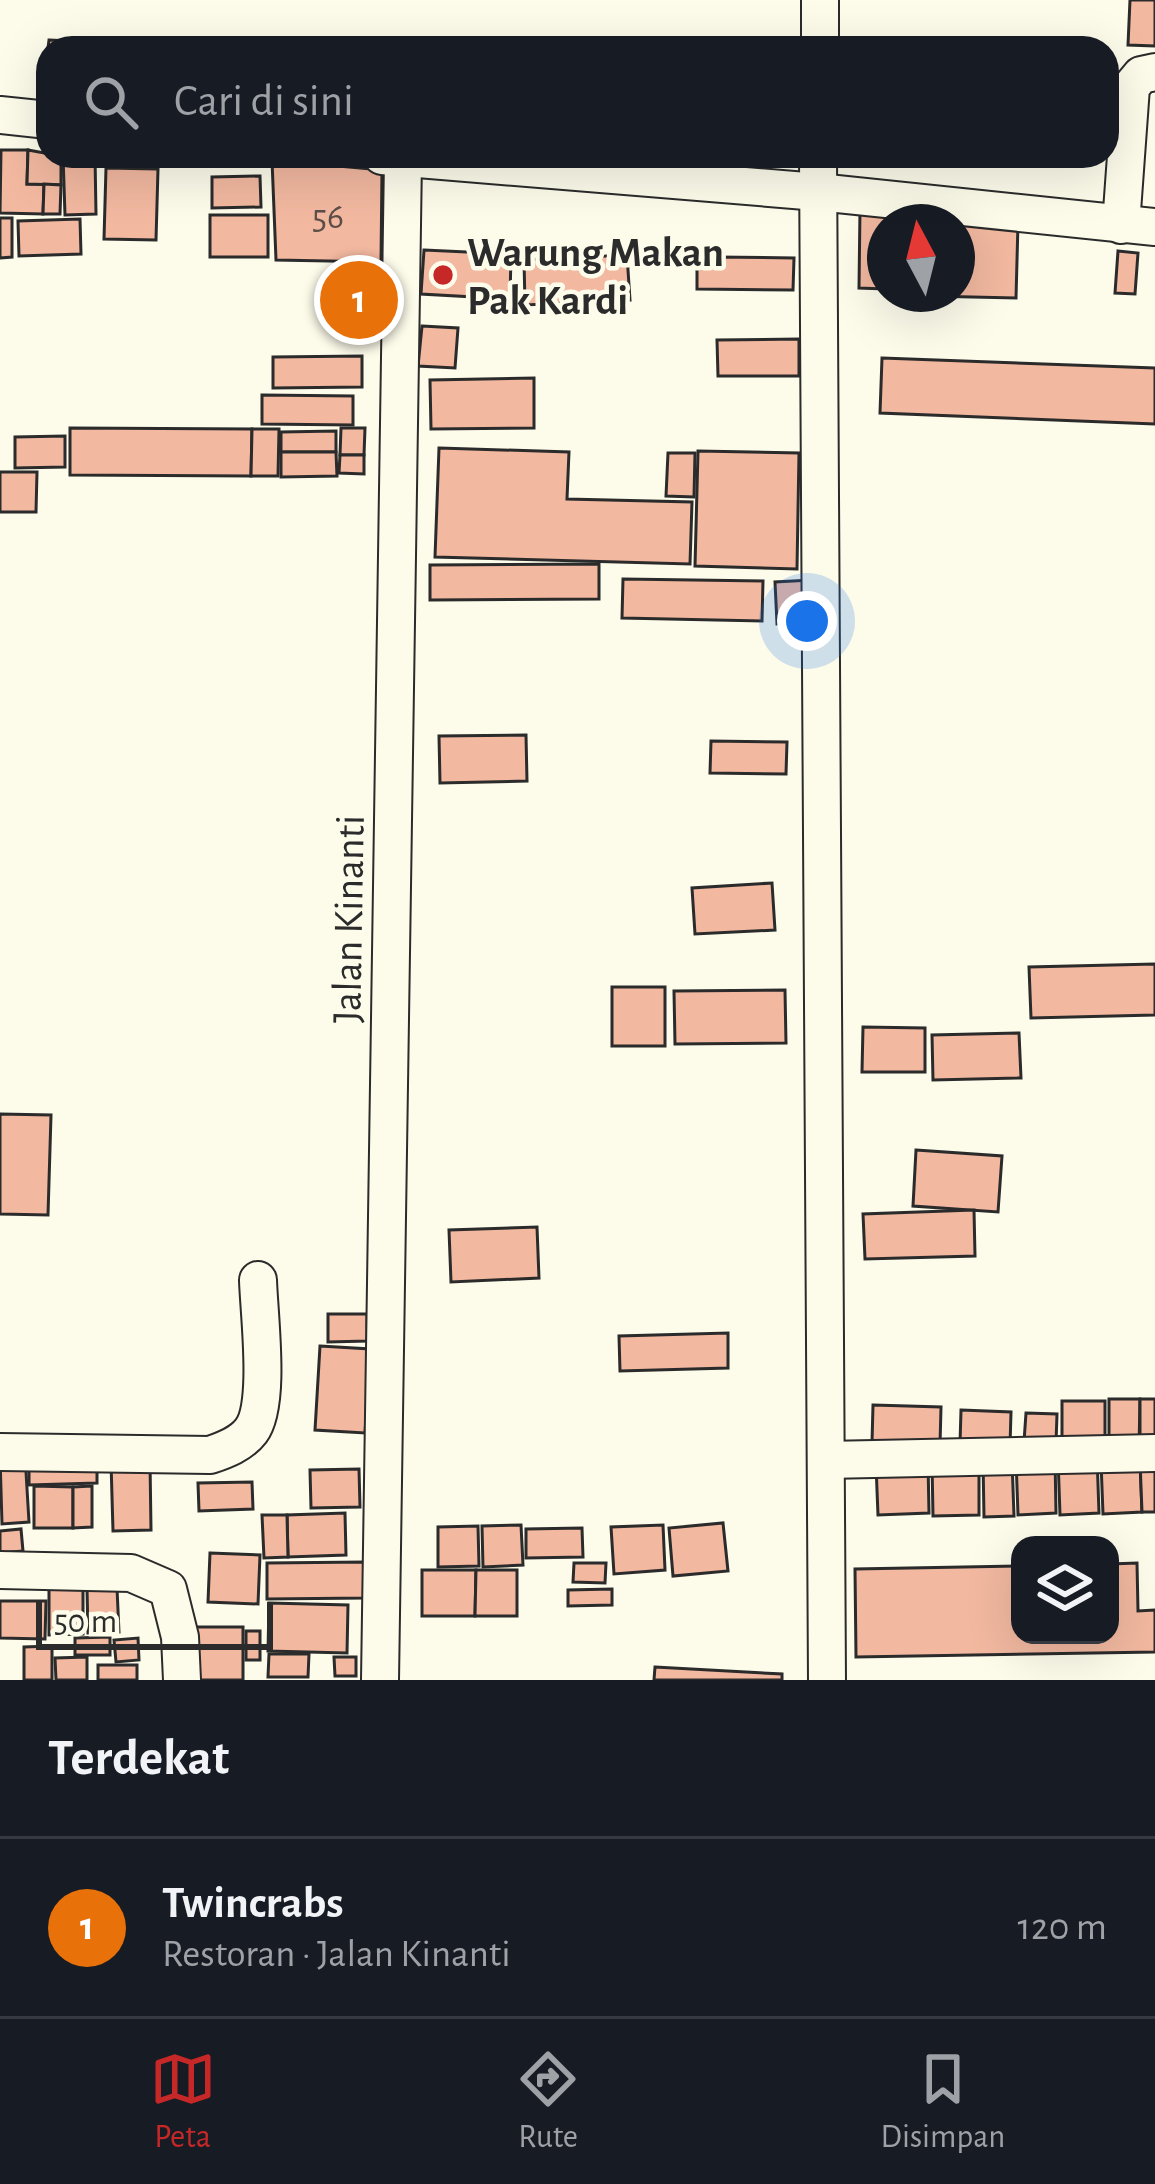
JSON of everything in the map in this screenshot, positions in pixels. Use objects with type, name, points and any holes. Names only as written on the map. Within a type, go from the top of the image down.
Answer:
[{"type":"street","points":[[820,0],[820,36]]},
{"type":"street","points":[[667,168],[818,174],[1138,226],[1132,87],[1141,75],[1155,72]]},
{"type":"street","points":[[0,115],[36,119]]},
{"type":"street","name":"Jalan Kinanti","points":[[380,1680],[391,168]]},
{"type":"street","points":[[818,174],[827,1680]]},
{"type":"street","points":[[0,1452],[210,1455],[230,1448],[250,1433],[260,1412],[258,1280]]},
{"type":"street","points":[[826,1460],[1155,1453]]},
{"type":"street","points":[[0,1570],[131,1573],[168,1589],[180,1637],[182,1680]]},
{"type":"building","points":[[1130,0],[1155,0],[1155,46],[1128,45]]},
{"type":"building","points":[[1,150],[28,150],[27,184],[44,184],[43,214],[0,213]]},
{"type":"building","points":[[28,150],[36,151],[36,168],[61,168],[61,185],[27,184]]},
{"type":"building","points":[[63,168],[95,168],[96,214],[65,215]]},
{"type":"building","points":[[106,168],[158,169],[156,240],[104,239]]},
{"type":"building","points":[[272,168],[382,170],[381,262],[276,260]]},
{"type":"building","points":[[260,176],[261,207],[212,208],[212,177]]},
{"type":"building","points":[[44,184],[61,185],[60,214],[43,214]]},
{"type":"building","points":[[860,210],[867,210],[867,288],[859,288]]},
{"type":"building","points":[[210,215],[268,215],[268,257],[210,257]]},
{"type":"building","points":[[0,218],[12,218],[12,257],[0,258]]},
{"type":"building","points":[[80,219],[81,254],[19,256],[18,221]]},
{"type":"building","points":[[975,222],[1018,223],[1016,298],[975,297]]},
{"type":"building","points":[[424,250],[511,254],[510,299],[421,294]]},
{"type":"building","points":[[1118,251],[1138,253],[1135,294],[1115,293]]},
{"type":"building","points":[[627,255],[630,300],[525,305],[524,260]]},
{"type":"building","points":[[715,257],[794,258],[793,290],[697,289],[697,266],[715,266]]},
{"type":"building","points":[[422,326],[458,328],[455,368],[418,366]]},
{"type":"building","points":[[799,339],[799,376],[718,376],[717,340]]},
{"type":"building","points":[[362,356],[362,387],[273,388],[273,357]]},
{"type":"building","points":[[882,358],[1155,368],[1155,424],[880,413]]},
{"type":"building","points":[[534,378],[534,428],[431,429],[430,380]]},
{"type":"building","points":[[262,395],[353,396],[353,425],[262,424]]},
{"type":"building","points":[[70,428],[252,429],[251,476],[70,475]]},
{"type":"building","points":[[341,428],[365,428],[364,455],[340,455]]},
{"type":"building","points":[[252,429],[279,429],[278,476],[251,476]]},
{"type":"building","points":[[336,431],[336,452],[281,452],[281,432]]},
{"type":"building","points":[[65,436],[65,467],[15,468],[15,437]]},
{"type":"building","points":[[439,448],[569,452],[567,499],[692,502],[690,564],[435,557]]},
{"type":"building","points":[[698,451],[799,453],[797,569],[695,566]]},
{"type":"building","points":[[281,452],[336,452],[337,476],[281,477]]},
{"type":"building","points":[[668,453],[695,453],[694,497],[666,496]]},
{"type":"building","points":[[340,455],[364,455],[364,474],[339,473]]},
{"type":"building","points":[[0,472],[37,472],[36,512],[0,512]]},
{"type":"building","points":[[599,564],[599,599],[430,600],[430,565]]},
{"type":"building","points":[[623,579],[763,581],[762,621],[622,618]]},
{"type":"building","points":[[811,580],[813,623],[777,624],[775,582]]},
{"type":"building","points":[[526,735],[527,781],[440,783],[439,736]]},
{"type":"building","points":[[711,741],[787,742],[786,774],[710,773]]},
{"type":"building","points":[[772,883],[775,930],[695,934],[692,888]]},
{"type":"building","points":[[1155,964],[1155,1015],[1031,1018],[1029,967]]},
{"type":"building","points":[[612,987],[665,987],[665,1046],[612,1046]]},
{"type":"building","points":[[785,990],[786,1043],[675,1044],[674,991]]},
{"type":"building","points":[[863,1027],[925,1028],[925,1072],[862,1072]]},
{"type":"building","points":[[1019,1033],[1021,1078],[933,1080],[932,1035]]},
{"type":"building","points":[[0,1114],[51,1115],[48,1215],[0,1214]]},
{"type":"building","points":[[916,1150],[1002,1156],[998,1212],[913,1206]]},
{"type":"building","points":[[974,1210],[975,1256],[865,1259],[863,1214]]},
{"type":"building","points":[[537,1227],[539,1278],[451,1282],[449,1230]]},
{"type":"building","points":[[328,1314],[367,1314],[367,1341],[328,1342]]},
{"type":"building","points":[[728,1333],[728,1368],[620,1371],[619,1336]]},
{"type":"building","points":[[320,1346],[370,1349],[365,1433],[315,1430]]},
{"type":"building","points":[[1109,1399],[1140,1399],[1139,1449],[1109,1449]]},
{"type":"building","points":[[1140,1399],[1155,1399],[1155,1442],[1140,1442]]},
{"type":"building","points":[[1062,1401],[1105,1401],[1105,1448],[1062,1448]]},
{"type":"building","points":[[873,1405],[941,1407],[940,1445],[872,1443]]},
{"type":"building","points":[[961,1410],[1011,1412],[1010,1446],[960,1444]]},
{"type":"building","points":[[1026,1413],[1057,1414],[1056,1443],[1024,1442]]},
{"type":"building","points":[[25,1455],[29,1522],[2,1524],[0,1457]]},
{"type":"building","points":[[1097,1456],[1099,1513],[1060,1515],[1058,1458]]},
{"type":"building","points":[[1055,1457],[1056,1513],[1018,1515],[1016,1459]]},
{"type":"building","points":[[1012,1460],[1014,1516],[984,1517],[983,1461]]},
{"type":"building","points":[[97,1461],[97,1483],[29,1485],[29,1463]]},
{"type":"building","points":[[150,1461],[151,1530],[113,1531],[111,1462]]},
{"type":"building","points":[[1140,1461],[1142,1512],[1103,1514],[1101,1462]]},
{"type":"building","points":[[1140,1461],[1155,1461],[1155,1512],[1142,1512]]},
{"type":"building","points":[[979,1462],[979,1515],[933,1516],[932,1463]]},
{"type":"building","points":[[928,1463],[929,1513],[878,1515],[876,1465]]},
{"type":"building","points":[[359,1469],[360,1507],[311,1508],[310,1470]]},
{"type":"building","points":[[252,1482],[253,1509],[199,1511],[198,1483]]},
{"type":"building","points":[[34,1486],[73,1487],[73,1528],[34,1528]]},
{"type":"building","points":[[92,1486],[92,1527],[73,1528],[73,1487]]},
{"type":"building","points":[[345,1513],[346,1555],[288,1557],[287,1515]]},
{"type":"building","points":[[262,1515],[287,1515],[288,1557],[264,1558]]},
{"type":"building","points":[[723,1523],[728,1571],[673,1576],[669,1528]]},
{"type":"building","points":[[521,1525],[523,1565],[483,1567],[482,1526]]},
{"type":"building","points":[[663,1525],[665,1570],[614,1574],[611,1527]]},
{"type":"building","points":[[478,1526],[479,1566],[438,1567],[438,1527]]},
{"type":"building","points":[[582,1528],[583,1557],[526,1558],[526,1529]]},
{"type":"building","points":[[21,1529],[23,1551],[0,1553],[0,1531]]},
{"type":"building","points":[[210,1553],[260,1555],[258,1604],[208,1602]]},
{"type":"building","points":[[365,1562],[365,1598],[267,1599],[267,1563]]},
{"type":"building","points":[[574,1563],[606,1563],[605,1583],[573,1582]]},
{"type":"building","points":[[1137,1563],[1138,1611],[1155,1610],[1155,1652],[856,1657],[855,1569],[1011,1566],[1011,1644],[1119,1644],[1119,1564]]},
{"type":"building","points":[[422,1570],[476,1570],[475,1616],[422,1616]]},
{"type":"building","points":[[476,1570],[517,1570],[517,1616],[475,1616]]},
{"type":"building","points":[[49,1587],[83,1587],[83,1634],[49,1635]]},
{"type":"building","points":[[117,1588],[119,1632],[88,1633],[87,1589]]},
{"type":"building","points":[[612,1589],[612,1605],[568,1606],[568,1590]]},
{"type":"building","points":[[0,1601],[46,1601],[45,1639],[0,1638]]},
{"type":"building","points":[[269,1603],[348,1605],[347,1653],[268,1651]]},
{"type":"building","points":[[190,1627],[243,1627],[243,1680],[189,1680]]},
{"type":"building","points":[[246,1631],[260,1631],[260,1660],[246,1660]]},
{"type":"building","points":[[110,1637],[110,1655],[75,1655],[75,1638]]},
{"type":"building","points":[[138,1638],[139,1660],[116,1662],[114,1640]]},
{"type":"building","points":[[52,1646],[52,1680],[24,1680],[24,1647]]},
{"type":"building","points":[[269,1654],[309,1654],[308,1677],[268,1677]]},
{"type":"building","points":[[87,1657],[87,1680],[56,1680],[55,1658]]},
{"type":"building","points":[[334,1657],[356,1657],[356,1676],[335,1676]]},
{"type":"building","points":[[98,1665],[137,1665],[137,1680],[98,1680]]},
{"type":"building","points":[[655,1667],[782,1674],[782,1680],[654,1680]]},
{"type":"place","name":"Warung Makan Pak Kardi","points":[[443,275]]},
{"type":"place","name":"Twincrabs","points":[[359,300]]}]
